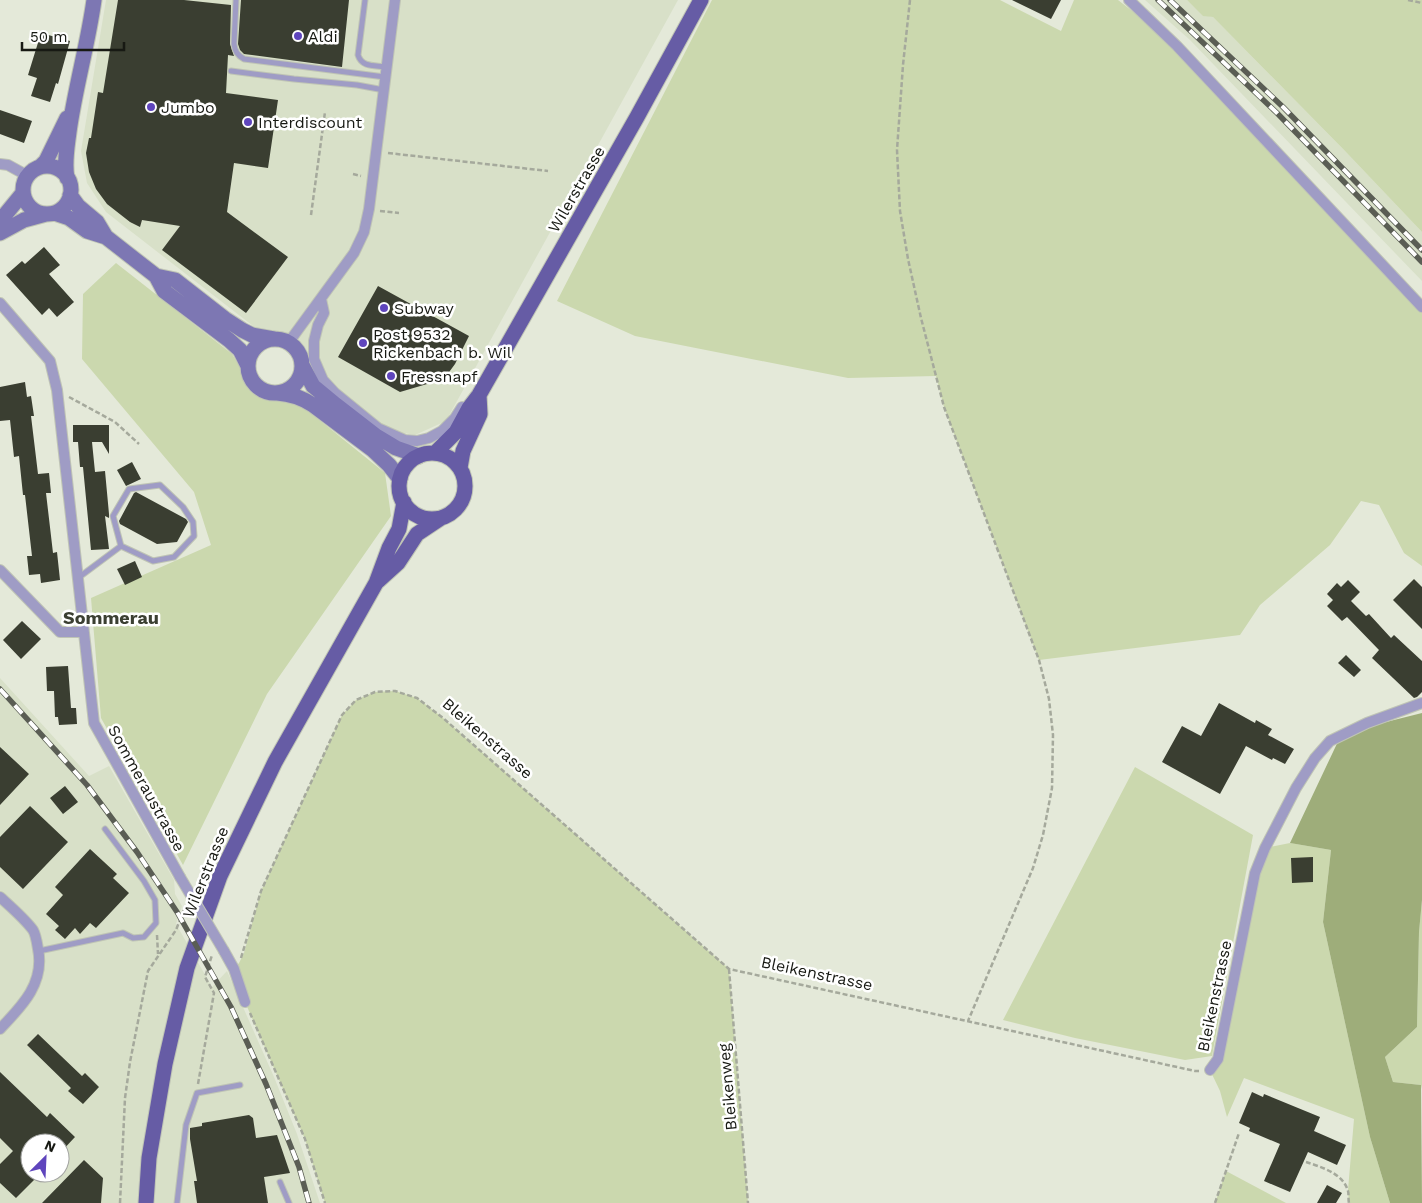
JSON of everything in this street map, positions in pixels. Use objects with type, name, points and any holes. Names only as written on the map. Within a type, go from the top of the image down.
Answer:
[{"type":"main road","points":[[0,233],[24,220],[50,214],[65,206],[70,195],[65,166],[72,107],[94,0]]},
{"type":"main road","name":"Wilerstrasse","points":[[435,453],[456,432],[469,408],[479,395],[637,117],[701,0]]},
{"type":"main road","points":[[72,107],[46,161],[34,172],[23,187],[23,193],[28,205],[33,210],[69,218],[87,231],[106,237],[156,276],[164,291],[240,350],[248,366],[250,376],[261,389],[303,398],[373,450],[400,479]]},
{"type":"main road","points":[[34,172],[48,166],[56,168],[67,178]]},
{"type":"main road","points":[[0,221],[23,193]]},
{"type":"main road","points":[[70,195],[78,206],[97,222],[106,237]]},
{"type":"main road","points":[[156,276],[175,280],[242,330],[252,335],[281,341],[295,348],[313,386],[376,436],[396,448],[419,456]]},
{"type":"main road","points":[[248,366],[249,357],[254,349],[265,340],[281,341]]},
{"type":"main road","points":[[276,393],[285,391],[296,383],[301,374],[302,365]]},
{"type":"main road","name":"Wilerstrasse","points":[[460,468],[463,451],[480,414],[479,395]]},
{"type":"main road","points":[[435,453],[445,456],[460,468],[465,487],[463,497],[455,510],[442,518],[431,519],[420,517],[411,511],[404,502],[400,479],[410,462],[419,456],[435,453]]},
{"type":"main road","name":"Wilerstrasse","points":[[146,1203],[149,1158],[165,1064],[188,968],[220,876],[275,762],[376,583],[398,529],[404,502]]},
{"type":"main road","name":"Wilerstrasse","points":[[376,583],[398,563],[417,534],[442,518]]},
{"type":"street","points":[[281,341],[321,299],[354,253],[364,232],[369,209],[395,0]]},
{"type":"street","points":[[1129,0],[1177,46],[1422,307]]},
{"type":"street","points":[[0,164],[34,172]]},
{"type":"street","points":[[321,299],[324,313],[318,325],[314,341],[314,359],[323,380],[335,393],[378,428],[406,440],[417,441],[429,438],[442,431],[455,418],[464,404],[479,395]]},
{"type":"street","name":"Sommeraustrasse","points":[[0,303],[50,361],[57,390],[94,723],[234,969],[245,1002]]},
{"type":"street","points":[[0,570],[60,632],[83,632]]},
{"type":"street","name":"Bleikenstrasse","points":[[1210,1070],[1218,1059],[1256,874],[1265,848],[1296,788],[1315,758],[1330,741],[1367,722],[1422,703]]},
{"type":"street","points":[[0,1029],[19,1009],[33,990],[40,968],[39,951],[34,932],[2,902]]},
{"type":"lane","points":[[236,0],[234,44],[235,51],[244,59],[386,72]]},
{"type":"lane","points":[[365,0],[358,55],[363,64],[386,72]]},
{"type":"lane","points":[[231,71],[357,85],[384,90]]},
{"type":"lane","points":[[160,485],[184,507],[193,522],[194,536],[174,557],[153,561],[121,546],[113,516],[129,489],[160,485]]},
{"type":"lane","points":[[78,578],[121,546]]},
{"type":"lane","points":[[39,951],[123,933],[133,938],[144,937],[156,923],[155,900],[144,881],[105,829]]},
{"type":"lane","points":[[177,1203],[186,1125],[197,1092],[240,1085]]},
{"type":"lane","points":[[280,1182],[289,1203]]},
{"type":"path","points":[[910,0],[897,150],[900,211],[908,259],[944,407],[1039,660],[1048,699],[1053,735],[1052,788],[1043,836],[1033,868],[968,1021]]},
{"type":"path","points":[[1408,0],[1422,2]]},
{"type":"path","points":[[311,215],[325,112]]},
{"type":"path","points":[[388,153],[548,171]]},
{"type":"path","points":[[353,174],[361,176]]},
{"type":"path","points":[[380,210],[400,213]]},
{"type":"path","points":[[57,390],[115,422],[139,444]]},
{"type":"path","name":"Bleikenstrasse","points":[[234,969],[244,953],[261,891],[342,715],[356,700],[375,692],[396,692],[417,698],[443,718],[729,969],[1195,1071],[1210,1070]]},
{"type":"path","points":[[120,1203],[124,1098],[148,971],[176,930],[186,904]]},
{"type":"path","points":[[156,923],[158,956]]},
{"type":"path","points":[[197,1092],[214,993],[205,977],[212,955]]},
{"type":"path","name":"Bleikenweg","points":[[729,969],[748,1203]]},
{"type":"path","points":[[245,1002],[305,1139],[325,1203]]},
{"type":"path","points":[[1215,1203],[1240,1133]]},
{"type":"path","points":[[1306,1162],[1330,1171],[1340,1180],[1348,1190],[1349,1203]]},
{"type":"shaded area","points":[[106,0],[678,0],[446,421],[415,435],[387,430],[106,212],[87,183],[81,151]]},
{"type":"shaded area","points":[[1145,0],[1187,0],[1203,15],[1213,17],[1422,232],[1422,281],[1190,40]]},
{"type":"shaded area","points":[[0,678],[89,776],[109,766],[174,880],[175,894],[182,906],[176,924],[212,987],[227,971],[297,1134],[320,1203],[0,1203]]},
{"type":"green space","points":[[712,0],[1000,0],[1061,31],[1074,0],[1118,0],[1177,46],[1422,307],[1422,566],[1404,553],[1379,505],[1361,501],[1330,545],[1260,605],[1240,635],[1039,660],[944,407],[936,376],[848,378],[635,336],[557,301]]},
{"type":"green space","points":[[1187,0],[1422,0],[1422,232],[1213,17],[1203,16]]},
{"type":"green space","points":[[116,263],[232,354],[255,392],[302,406],[385,473],[391,516],[267,694],[183,865],[101,718],[91,598],[211,545],[194,492],[82,359],[83,294]]},
{"type":"green space","points":[[395,691],[417,698],[443,718],[729,969],[748,1203],[325,1203],[305,1139],[245,1002],[234,969],[244,953],[261,891],[342,715],[356,700],[375,692]]},
{"type":"green space","points":[[1422,713],[1422,900],[1419,932],[1417,1027],[1385,1057],[1393,1082],[1421,1085],[1422,1203],[1390,1203],[1370,1137],[1323,922],[1331,850],[1290,843],[1342,733]]},
{"type":"green space","points":[[1135,767],[1253,835],[1212,1056],[1185,1060],[1075,1038],[1003,1020]]},
{"type":"green space","points":[[1290,843],[1331,850],[1323,922],[1370,1137],[1390,1203],[1349,1203],[1348,1190],[1354,1119],[1244,1078],[1227,1117],[1220,1091],[1210,1070],[1265,848]]},
{"type":"green space","points":[[1422,900],[1422,1089],[1421,1085],[1393,1082],[1385,1057],[1417,1027],[1419,932]]},
{"type":"green space","points":[[1226,1171],[1286,1203],[1215,1203]]},
{"type":"building","points":[[118,0],[184,0],[231,5],[230,44],[234,56],[228,55],[226,93],[278,100],[268,168],[234,163],[227,212],[288,257],[246,313],[162,250],[180,226],[142,220],[140,227],[130,222],[107,204],[96,189],[89,172],[86,153],[89,138],[91,138],[98,92],[103,93]]},
{"type":"building","points":[[241,0],[349,0],[342,67],[244,54],[238,44]]},
{"type":"building","points":[[1012,0],[1061,0],[1051,19]]},
{"type":"building","points":[[41,33],[70,41],[58,84],[56,83],[50,102],[31,96],[37,78],[28,75]]},
{"type":"building","points":[[0,110],[32,121],[24,143],[0,134]]},
{"type":"building","points":[[44,247],[60,265],[49,274],[74,302],[57,317],[49,308],[42,315],[6,275],[22,261],[25,264]]},
{"type":"building","points":[[378,286],[469,336],[455,364],[444,379],[400,392],[338,357]]},
{"type":"building","points":[[25,382],[27,397],[31,396],[34,416],[31,416],[38,474],[49,473],[51,493],[46,493],[53,553],[57,552],[60,580],[41,583],[40,574],[29,575],[27,556],[32,556],[25,495],[23,495],[19,456],[14,457],[10,420],[0,421],[0,387]]},
{"type":"building","points":[[73,425],[109,425],[109,454],[102,442],[92,442],[95,472],[105,471],[109,518],[105,516],[109,549],[91,550],[83,467],[80,467],[78,442],[73,442]]},
{"type":"building","points":[[132,462],[141,479],[126,486],[117,470]]},
{"type":"building","points":[[136,492],[186,519],[188,522],[177,542],[157,544],[120,524],[119,521]]},
{"type":"building","points":[[135,561],[142,577],[125,585],[117,569]]},
{"type":"building","points":[[1414,579],[1422,587],[1422,629],[1393,600]]},
{"type":"building","points":[[1348,580],[1360,592],[1351,601],[1366,616],[1369,614],[1391,638],[1394,635],[1422,661],[1422,692],[1417,697],[1414,698],[1372,658],[1379,650],[1347,617],[1342,621],[1327,606],[1333,600],[1327,594],[1337,583],[1341,587]]},
{"type":"building","points":[[22,621],[41,639],[21,659],[3,640]]},
{"type":"building","points":[[1346,655],[1361,670],[1354,677],[1338,663]]},
{"type":"building","points":[[68,666],[71,708],[76,708],[77,724],[59,725],[58,717],[55,717],[54,691],[47,691],[46,667]]},
{"type":"building","points":[[1219,703],[1255,723],[1256,720],[1272,729],[1268,735],[1294,749],[1285,764],[1273,758],[1272,760],[1246,746],[1220,794],[1162,762],[1182,726],[1201,736]]},
{"type":"building","points":[[0,747],[29,774],[0,805]]},
{"type":"building","points":[[65,786],[78,802],[63,814],[50,798]]},
{"type":"building","points":[[30,806],[68,842],[23,889],[0,867],[0,837]]},
{"type":"building","points":[[90,849],[117,874],[113,878],[129,893],[96,928],[90,923],[80,934],[75,928],[65,939],[55,930],[59,926],[46,914],[63,895],[55,887]]},
{"type":"building","points":[[1313,857],[1313,882],[1292,883],[1291,858]]},
{"type":"building","points":[[38,1034],[82,1076],[85,1073],[99,1087],[83,1104],[68,1091],[71,1088],[27,1045]]},
{"type":"building","points":[[0,1072],[47,1117],[50,1113],[75,1137],[70,1142],[70,1133],[20,1133],[20,1183],[31,1183],[16,1198],[0,1183],[0,1164],[13,1151],[0,1138]]},
{"type":"building","points":[[1252,1092],[1263,1097],[1264,1094],[1320,1117],[1314,1131],[1346,1145],[1337,1165],[1308,1152],[1290,1192],[1264,1181],[1280,1144],[1249,1131],[1250,1128],[1239,1123]]},
{"type":"building","points":[[249,1115],[253,1118],[256,1138],[277,1135],[290,1173],[264,1177],[268,1203],[197,1203],[194,1181],[197,1181],[190,1128],[202,1126],[202,1123]]},
{"type":"building","points":[[84,1160],[103,1178],[101,1203],[42,1203],[62,1183],[70,1183],[70,1174]]},
{"type":"building","points":[[1327,1185],[1342,1193],[1336,1203],[1317,1203]]},
{"type":"railway","points":[[1158,0],[1277,113],[1422,262]]},
{"type":"railway","points":[[1170,0],[1283,107],[1422,250]]},
{"type":"railway","points":[[0,689],[87,785],[137,852],[177,912],[231,1007],[266,1084],[299,1167],[309,1203]]},
{"type":"place","name":"Aldi","points":[[298,36]]},
{"type":"place","name":"Jumbo","points":[[151,107]]},
{"type":"place","name":"Interdiscount","points":[[248,122]]},
{"type":"place","name":"Subway","points":[[384,308]]},
{"type":"place","name":"Post 9532 Rickenbach b. Wil","points":[[363,343]]},
{"type":"place","name":"Fressnapf","points":[[391,376]]},
{"type":"district","name":"Sommerau","points":[[111,618]]}]
